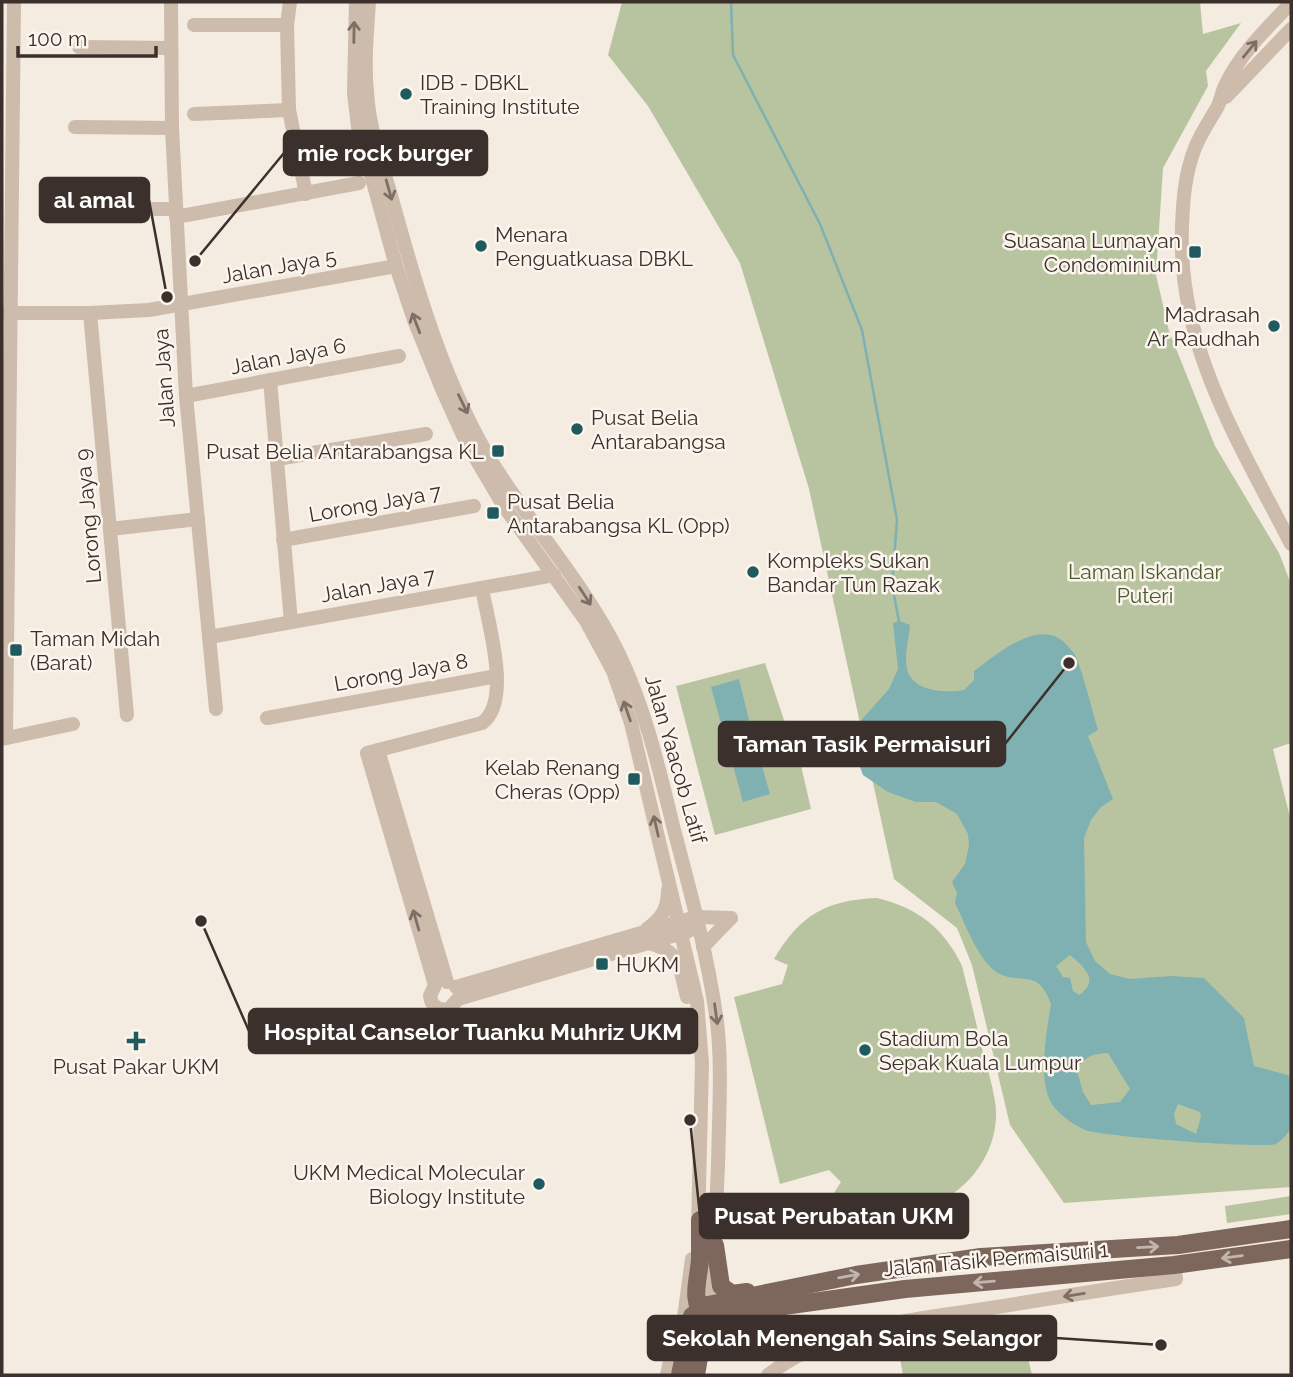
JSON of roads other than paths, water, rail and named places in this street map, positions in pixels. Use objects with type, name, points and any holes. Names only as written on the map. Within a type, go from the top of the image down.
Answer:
[{"type":"main road","points":[[678,1375],[692,1316],[704,1311],[696,1295],[700,1260],[700,1220]]},
{"type":"main road","name":"Jalan Tasik Permaisuri 1","points":[[704,1311],[782,1289],[900,1268],[981,1257],[1178,1245],[1291,1229]]},
{"type":"main road","points":[[715,1245],[719,1276],[724,1290],[732,1294],[782,1289]]},
{"type":"main road","name":"Jalan Tasik Permaisuri 1","points":[[704,1311],[739,1313],[905,1289],[1174,1265],[1291,1249]]},
{"type":"main road","points":[[900,1268],[905,1289]]},
{"type":"main road","name":"Jalan Yaacob Latif","points":[[696,1375],[704,1311]]},
{"type":"main road","points":[[700,1346],[739,1313]]},
{"type":"street","points":[[14,2],[6,313],[4,739],[73,724]]},
{"type":"street","name":"Jalan Jaya","points":[[171,2],[172,128],[180,305],[186,396],[216,709]]},
{"type":"street","points":[[290,2],[287,25],[289,110],[306,194]]},
{"type":"street","name":"Jalan Yaacob Latif","points":[[356,2],[354,93],[358,127],[396,266],[442,389],[466,442],[503,505],[586,621],[613,671],[631,723],[681,927],[697,1001],[702,1063],[700,1220],[687,1290],[678,1375]]},
{"type":"street","name":"Jalan Yaacob Latif","points":[[369,2],[366,64],[372,129],[410,266],[438,346],[490,458],[515,499],[579,587],[619,654],[636,694],[660,775],[703,947],[713,998],[719,1051],[715,1245],[704,1311]]},
{"type":"street","points":[[1291,3],[1247,53],[1225,86],[1219,103],[1203,130],[1189,168],[1182,203],[1181,242],[1184,292],[1205,369],[1221,409],[1291,544]]},
{"type":"street","points":[[194,24],[287,25]]},
{"type":"street","points":[[1219,103],[1291,29]]},
{"type":"street","points":[[79,47],[170,48]]},
{"type":"street","points":[[194,114],[289,110]]},
{"type":"street","points":[[75,127],[172,128]]},
{"type":"street","points":[[73,209],[176,213],[306,194],[359,183]]},
{"type":"street","name":"Jalan Jaya 5","points":[[6,313],[149,310],[396,266]]},
{"type":"street","name":"Lorong Jaya 9","points":[[90,313],[127,715]]},
{"type":"street","name":"Jalan Jaya 6","points":[[186,396],[399,356]]},
{"type":"street","points":[[270,380],[291,622]]},
{"type":"street","points":[[277,459],[426,434]]},
{"type":"street","name":"Lorong Jaya 7","points":[[283,540],[474,506]]},
{"type":"street","points":[[110,529],[198,519]]},
{"type":"street","name":"Jalan Jaya 7","points":[[209,637],[554,575]]},
{"type":"street","name":"Lorong Jaya 8","points":[[267,718],[497,676],[482,588]]},
{"type":"street","points":[[497,676],[496,703],[493,712],[482,723],[372,752],[449,988],[697,922],[731,918],[703,947]]},
{"type":"street","points":[[645,937],[667,906],[667,875]]},
{"type":"street","points":[[645,937],[672,952],[678,964],[702,1063]]},
{"type":"street","points":[[768,1375],[800,1353],[860,1331],[907,1321],[1176,1279],[1174,1265]]},
{"type":"street","points":[[667,1375],[687,1290]]},
{"type":"water","points":[[899,621],[910,625],[906,658],[910,677],[922,687],[939,691],[964,690],[974,680],[974,671],[1006,648],[1031,636],[1055,636],[1074,653],[1098,730],[1088,736],[1113,799],[1101,807],[1091,820],[1084,838],[1086,942],[1095,961],[1110,974],[1130,979],[1171,976],[1204,978],[1244,1018],[1254,1066],[1291,1076],[1291,1129],[1278,1143],[1214,1143],[1096,1133],[1076,1125],[1052,1104],[1047,1094],[1044,1069],[1051,1004],[1046,992],[1034,981],[998,973],[984,960],[973,941],[955,903],[957,893],[952,882],[965,864],[969,846],[968,834],[957,814],[936,802],[916,802],[888,792],[863,775],[856,756],[854,736],[857,725],[889,689],[898,669],[893,623]],"holes":[[[1070,955],[1088,974],[1089,984],[1079,995],[1073,991],[1070,978],[1063,977],[1056,966]],[[1108,1053],[1130,1089],[1120,1102],[1091,1105],[1083,1092],[1077,1071],[1086,1059]],[[1178,1104],[1200,1112],[1196,1134],[1176,1124],[1174,1114]]]},
{"type":"water","points":[[739,679],[749,720],[722,727],[711,687]]},
{"type":"water","points":[[751,728],[770,794],[743,802],[725,736]]},
{"type":"waterway","points":[[731,2],[733,55],[820,224],[862,330],[897,520],[892,585],[899,621]]},
{"type":"place","name":"IDB - DBKL Training Institute","points":[[406,94]]},
{"type":"place","name":"Menara Penguatkuasa DBKL","points":[[481,246]]},
{"type":"place","name":"Suasana Lumayan Condominium","points":[[1195,252]]},
{"type":"place","name":"mie rock burger","points":[[195,261]]},
{"type":"place","name":"al amal","points":[[167,297]]},
{"type":"place","name":"Madrasah Ar Raudhah","points":[[1274,326]]},
{"type":"place","name":"Pusat Belia Antarabangsa","points":[[577,429]]},
{"type":"place","name":"Pusat Belia Antarabangsa KL","points":[[498,451]]},
{"type":"place","name":"Pusat Belia Antarabangsa KL (Opp)","points":[[493,513]]},
{"type":"place","name":"Kompleks Sukan Bandar Tun Razak","points":[[753,572]]},
{"type":"place","name":"Taman Midah (Barat)","points":[[16,650]]},
{"type":"place","name":"Taman Tasik Permaisuri","points":[[1069,663]]},
{"type":"place","name":"Kelab Renang Cheras (Opp)","points":[[634,779]]},
{"type":"place","name":"Hospital Canselor Tuanku Muhriz UKM","points":[[201,921]]},
{"type":"place","name":"HUKM","points":[[602,964]]},
{"type":"place","name":"Pusat Pakar UKM","points":[[136,1041]]},
{"type":"place","name":"Stadium Bola Sepak Kuala Lumpur","points":[[865,1050]]},
{"type":"place","name":"Pusat Perubatan UKM","points":[[690,1120]]},
{"type":"place","name":"UKM Medical Molecular Biology Institute","points":[[539,1184]]},
{"type":"place","name":"Sekolah Menengah Sains Selangor","points":[[1161,1345]]},
{"type":"park label","name":"Laman Iskandar Puteri","points":[[1145,583]]}]
